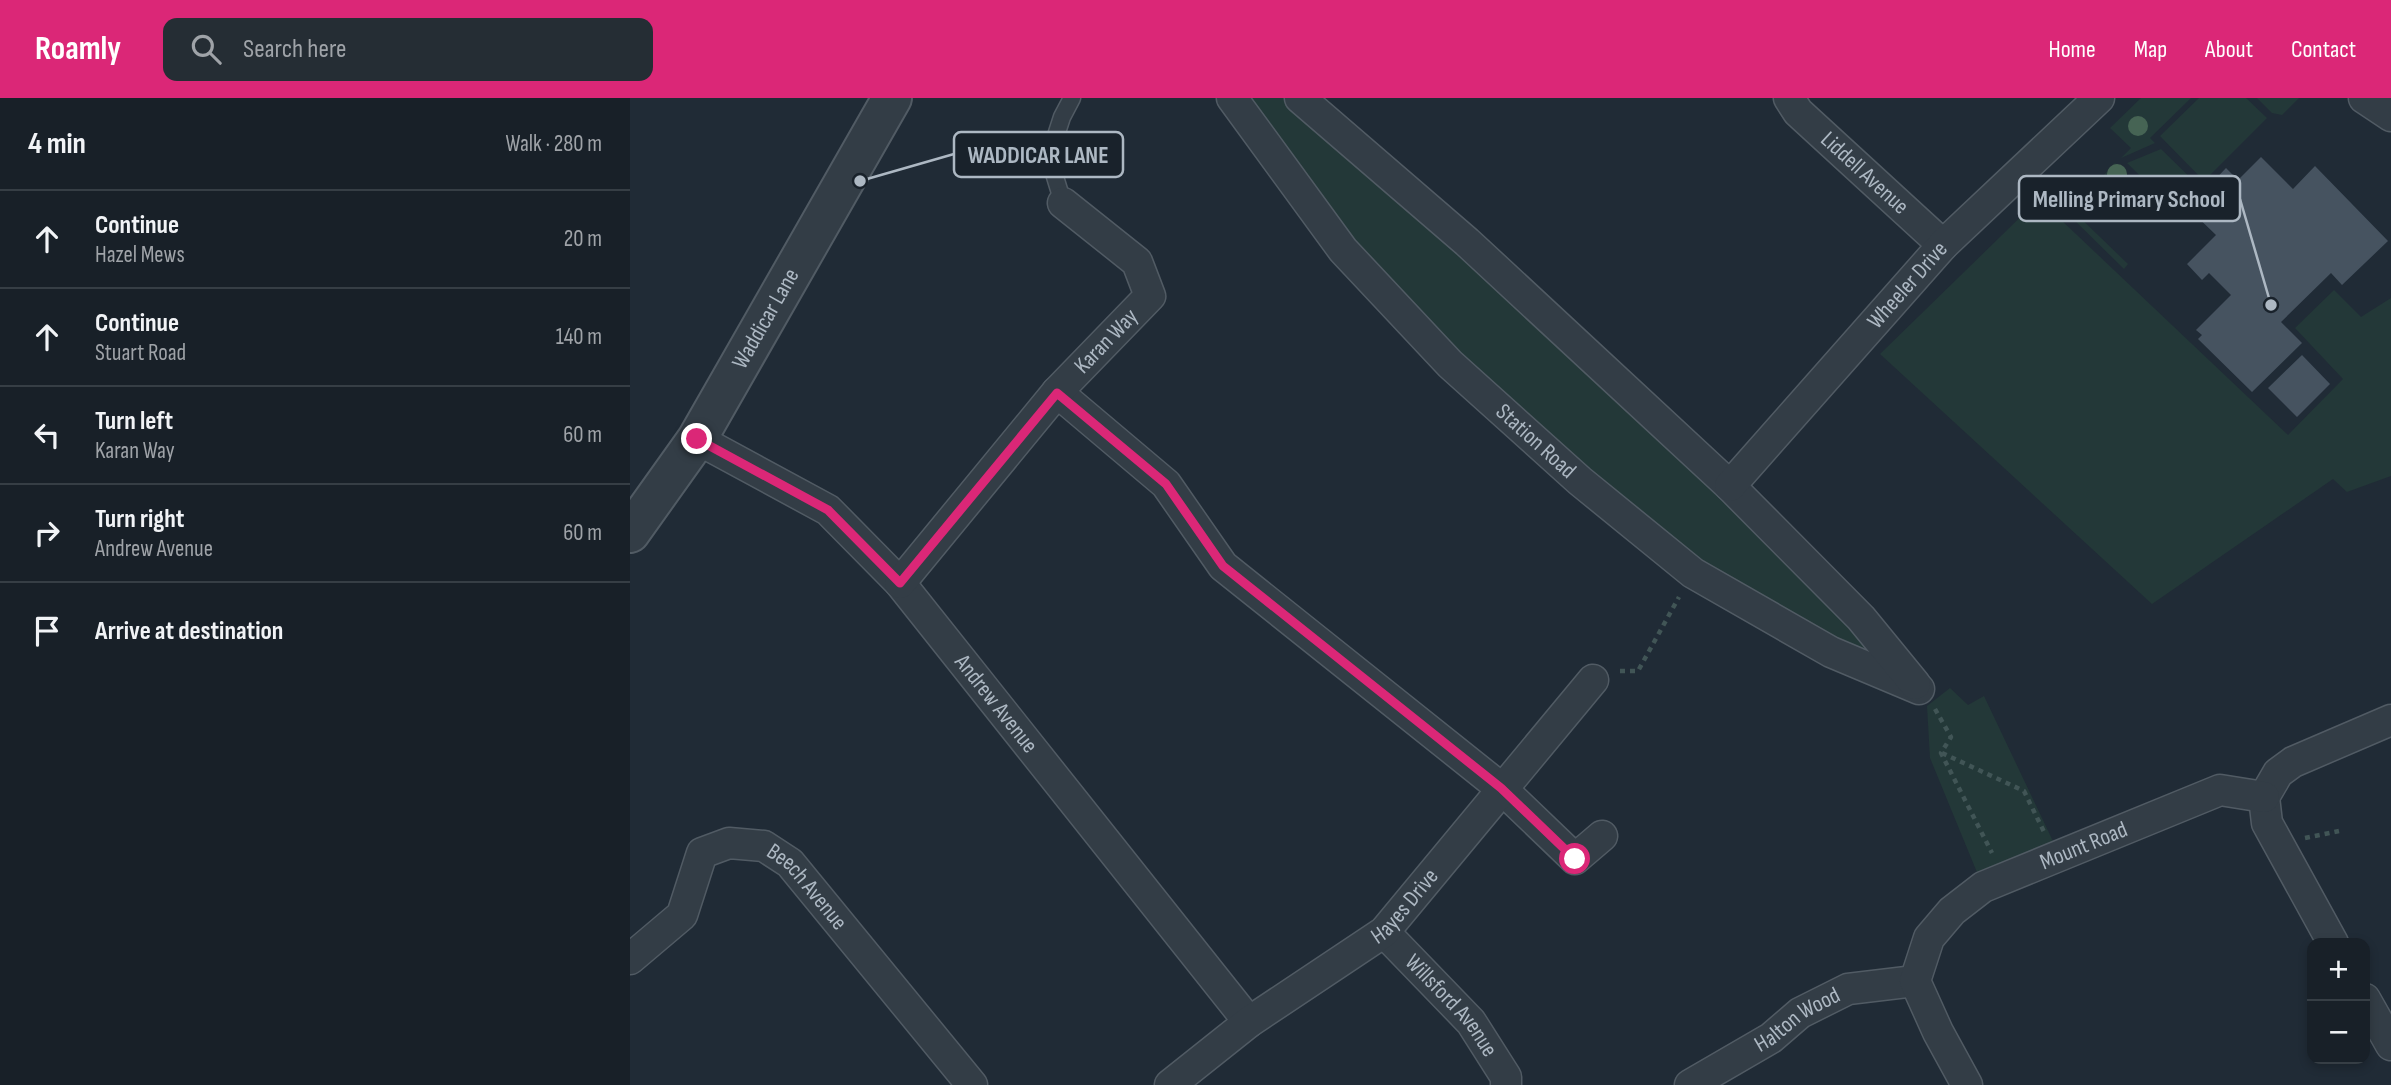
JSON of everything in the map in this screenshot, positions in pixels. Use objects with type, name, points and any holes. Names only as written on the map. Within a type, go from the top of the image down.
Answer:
[{"type":"street","name":"Waddicar Lane","points":[[630,533],[697,439],[892,98]]},
{"type":"street","name":"Station Road","points":[[1232,98],[1343,250],[1450,364],[1580,481],[1693,573],[1831,652],[1926,695]]},
{"type":"street","points":[[1300,98],[1467,242],[1730,486],[1861,618],[1926,695]]},
{"type":"street","name":"Liddell Avenue","points":[[1790,98],[1798,112],[1943,245]]},
{"type":"street","name":"Wheeler Drive","points":[[1730,486],[1943,245],[2099,98]]},
{"type":"street","points":[[2364,98],[2391,116]]},
{"type":"street","name":"Karan Way","points":[[900,583],[1057,393],[1150,296],[1138,262],[1063,203]]},
{"type":"street","points":[[1057,393],[1166,484],[1223,566],[1501,788],[1575,859],[1602,836]]},
{"type":"street","name":"Andrew Avenue","points":[[697,439],[828,510],[900,583],[1248,1022]]},
{"type":"street","points":[[1831,652],[1861,618]]},
{"type":"street","name":"Hayes Drive","points":[[1170,1085],[1248,1022],[1384,932],[1593,680]]},
{"type":"street","points":[[2330,938],[2267,823],[2264,797],[2278,773],[2292,762],[2391,720]]},
{"type":"street","name":"Mount Road","points":[[1915,981],[1929,938],[1952,911],[1983,887],[2220,790],[2264,797]]},
{"type":"street","name":"Beech Avenue","points":[[630,959],[682,915],[702,853],[729,843],[764,846],[790,863],[972,1085]]},
{"type":"street","name":"Willsford Avenue","points":[[1384,932],[1471,1022],[1506,1077],[1506,1085]]},
{"type":"street","points":[[1915,981],[1938,1032],[1967,1085]]},
{"type":"street","name":"Halton Wood","points":[[1690,1085],[1771,1038],[1800,1013],[1848,989],[1915,981]]},
{"type":"street","points":[[2366,1001],[2391,1045]]},
{"type":"lane","points":[[1063,203],[1049,157],[1062,117],[1072,98]]},
{"type":"path","points":[[1593,680],[1610,671],[1638,671],[1693,573]]},
{"type":"path","points":[[1926,695],[1951,737],[1941,753]]},
{"type":"path","points":[[1941,753],[2024,791],[2056,858]]},
{"type":"path","points":[[1941,753],[2006,878]]},
{"type":"green space","points":[[1233,98],[1294,98],[1861,618],[1919,689],[1760,611],[1547,452],[1343,250]]},
{"type":"green space","points":[[2141,98],[2191,98],[2150,138],[2155,143],[2121,158],[2131,148],[2110,128]]},
{"type":"green space","points":[[2199,98],[2246,98],[2267,118],[2204,181],[2160,136]]},
{"type":"green space","points":[[2257,98],[2299,98],[2282,115],[2272,113]]},
{"type":"green space","points":[[2161,149],[2204,191],[2181,216],[2127,163]]},
{"type":"green space","points":[[2115,163],[2154,202],[2140,217],[2101,178]]},
{"type":"green space","points":[[2039,199],[2288,435],[2343,379],[2295,328],[2334,290],[2361,317],[2391,298],[2391,476],[2347,492],[2333,479],[2152,604],[1880,354]]},
{"type":"green space","points":[[2070,208],[2128,264],[2124,269],[2066,212]]},
{"type":"green space","points":[[1950,688],[1968,705],[1984,696],[2060,856],[1983,887],[1930,758],[1927,706]]},
{"type":"building","points":[[2261,157],[2293,189],[2315,166],[2388,241],[2342,285],[2331,273],[2281,322],[2302,343],[2252,392],[2198,339],[2202,335],[2196,330],[2231,295],[2209,273],[2202,280],[2187,264],[2216,235],[2188,208],[2226,168],[2238,180]]},
{"type":"building","points":[[2302,355],[2330,384],[2297,417],[2268,388]]},
{"type":"place","name":"WADDICAR LANE","points":[[860,181]]},
{"type":"place","name":"Melling Primary School","points":[[2271,305]]},
{"type":"route","points":[[697,439],[828,510],[900,583],[1057,393],[1166,484],[1223,566],[1501,788],[1575,859]]}]
